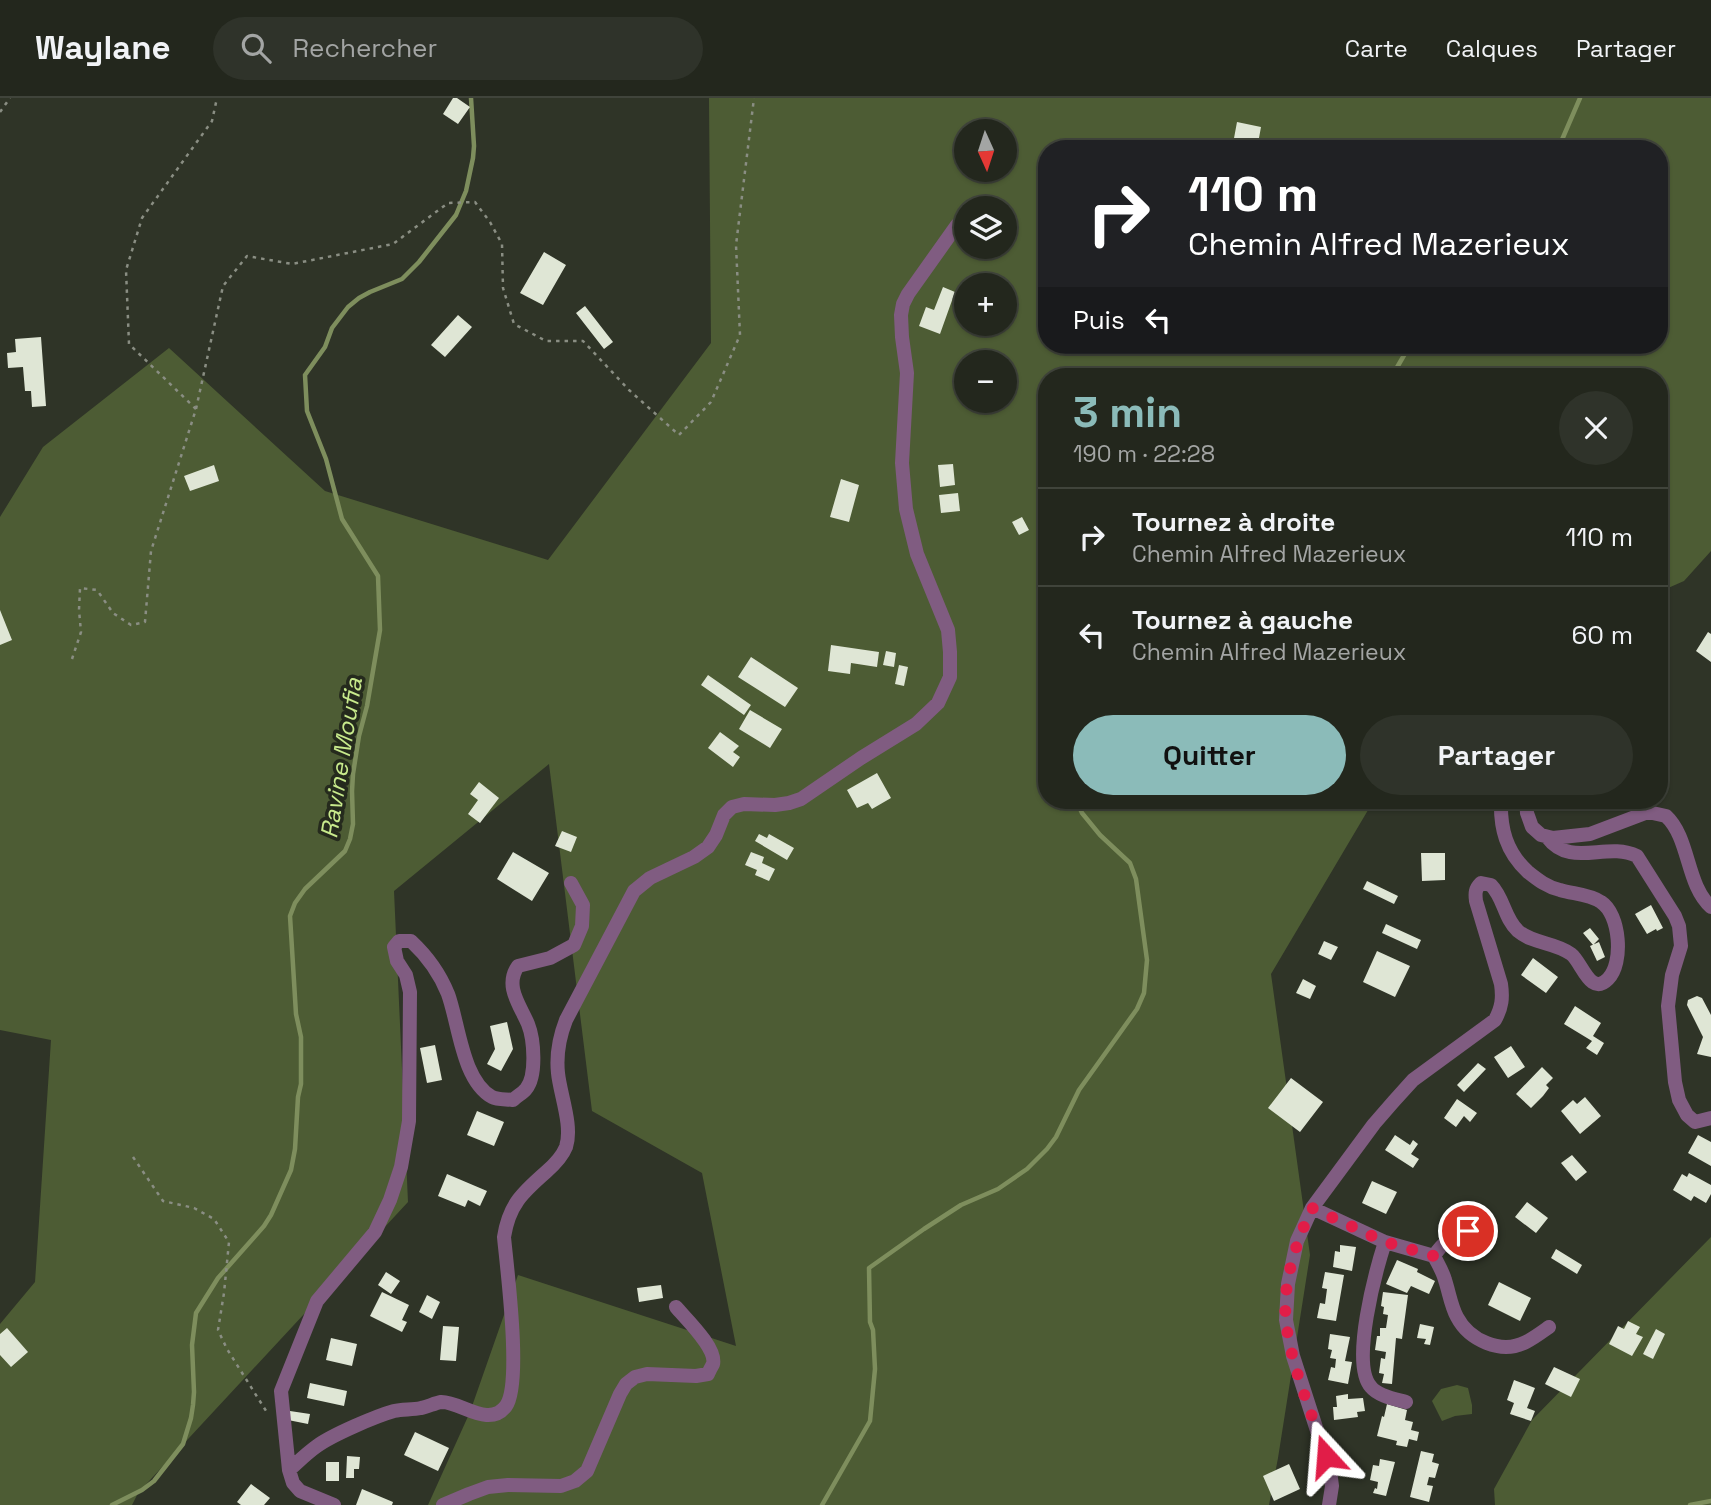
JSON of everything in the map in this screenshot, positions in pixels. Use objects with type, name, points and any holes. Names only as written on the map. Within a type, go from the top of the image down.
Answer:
[{"type":"street","points":[[289,1471],[318,1445],[394,1411],[422,1408],[443,1402],[488,1415],[498,1413],[506,1406],[514,1379],[504,1237],[506,1224],[516,1201],[559,1159],[566,1147],[567,1124],[558,1062],[561,1034],[630,897],[650,878],[694,857],[708,846],[724,815],[732,807],[744,804],[775,805],[801,799],[916,724],[939,703],[950,677],[948,630],[917,554],[906,509],[902,463],[907,373],[901,315],[908,294],[954,229]]},
{"type":"street","points":[[1329,1505],[1332,1486],[1330,1471],[1293,1356],[1286,1320],[1287,1284],[1297,1241],[1312,1208],[1394,1101],[1413,1080],[1495,1020],[1501,1009],[1501,984],[1475,890],[1481,883],[1492,885],[1506,915],[1519,932],[1537,942],[1570,953],[1588,978],[1596,984],[1604,982],[1612,974],[1617,958],[1616,928],[1608,907],[1592,897],[1549,887],[1522,867],[1509,848],[1503,832],[1501,809]]},
{"type":"street","points":[[1527,809],[1529,822],[1536,832],[1547,837],[1590,834],[1648,812],[1666,816],[1676,829],[1701,895],[1711,907]]},
{"type":"street","points":[[1547,837],[1553,845],[1569,853],[1612,851],[1637,856],[1675,916],[1681,935],[1681,946],[1672,975],[1668,1006],[1675,1082],[1679,1100],[1691,1119],[1695,1122],[1711,1118]]},
{"type":"street","points":[[334,1505],[295,1488],[289,1471],[281,1391],[317,1301],[374,1232],[390,1200],[401,1167],[409,1121],[410,992],[394,947],[399,941],[411,941],[426,955],[447,992],[470,1071],[481,1089],[494,1098],[513,1100],[527,1088],[533,1076],[533,1047],[529,1026],[512,987],[513,973],[518,966],[550,958],[574,944],[582,926],[583,905],[570,883]]},
{"type":"street","points":[[1312,1208],[1385,1242],[1434,1256],[1462,1326],[1488,1344],[1507,1346],[1524,1343],[1549,1327]]},
{"type":"street","points":[[1434,1256],[1441,1244],[1468,1231]]},
{"type":"street","points":[[1385,1242],[1374,1278],[1365,1329],[1364,1367],[1366,1381],[1376,1392],[1406,1402]]},
{"type":"street","points":[[443,1505],[488,1487],[561,1486],[575,1481],[587,1471],[626,1384],[635,1377],[647,1374],[708,1374],[713,1365],[709,1346],[676,1307]]},
{"type":"path","points":[[0,112],[10,98]]},
{"type":"path","points":[[196,409],[128,344],[126,270],[142,218],[212,121],[217,98]]},
{"type":"path","points":[[72,659],[81,632],[80,588],[97,590],[113,613],[131,625],[145,622],[151,551],[196,409],[223,286],[247,256],[292,264],[393,244],[448,203],[475,202],[502,244],[503,288],[514,324],[546,341],[583,341],[629,390],[679,435],[711,402],[740,335],[736,245],[754,98]]},
{"type":"path","points":[[133,1157],[163,1201],[194,1208],[214,1219],[229,1242],[218,1330],[267,1413],[270,1423]]},
{"type":"green space","points":[[709,98],[1711,98],[1711,551],[1684,581],[1668,588],[1668,368],[1038,368],[1038,809],[1369,809],[1271,974],[1310,1255],[1269,1505],[428,1505],[470,1412],[518,1275],[736,1346],[702,1173],[592,1111],[549,764],[394,891],[408,1202],[138,1493],[132,1505],[0,1505],[0,1324],[35,1282],[51,1040],[0,1030],[0,517],[43,447],[169,348],[325,491],[548,560],[711,343]]},
{"type":"green space","points":[[1711,1237],[1711,1505],[1495,1505],[1494,1489],[1532,1420]]},
{"type":"green space","points":[[1457,1385],[1468,1388],[1472,1414],[1442,1421],[1432,1401],[1441,1389]]},
{"type":"building","points":[[453,98],[470,107],[458,124],[443,114]]},
{"type":"building","points":[[1237,122],[1261,127],[1259,140],[1234,140]]},
{"type":"building","points":[[544,252],[566,265],[543,305],[520,293]]},
{"type":"building","points":[[943,287],[954,292],[940,334],[919,326],[926,307],[934,310]]},
{"type":"building","points":[[585,306],[613,342],[604,349],[576,313]]},
{"type":"building","points":[[458,315],[472,327],[445,357],[431,345]]},
{"type":"building","points":[[41,337],[46,406],[32,407],[31,391],[25,391],[23,367],[8,368],[7,353],[16,352],[15,339]]},
{"type":"building","points":[[953,464],[955,485],[940,487],[938,465]]},
{"type":"building","points":[[214,465],[219,481],[190,491],[184,476]]},
{"type":"building","points":[[841,479],[859,485],[849,522],[830,517]]},
{"type":"building","points":[[958,493],[960,511],[941,513],[939,495]]},
{"type":"building","points":[[1022,517],[1029,530],[1019,535],[1012,522]]},
{"type":"building","points":[[0,610],[12,640],[0,645]]},
{"type":"building","points":[[1708,632],[1711,634],[1711,662],[1696,651]]},
{"type":"building","points":[[831,645],[879,652],[877,667],[851,663],[850,674],[828,671]]},
{"type":"building","points":[[886,651],[896,653],[894,667],[883,665]]},
{"type":"building","points":[[751,657],[798,688],[785,707],[738,677]]},
{"type":"building","points":[[899,665],[908,667],[904,686],[895,684]]},
{"type":"building","points":[[708,675],[751,705],[744,715],[701,685]]},
{"type":"building","points":[[750,710],[782,729],[770,748],[739,729]]},
{"type":"building","points":[[720,732],[739,746],[733,752],[740,757],[733,767],[708,748]]},
{"type":"building","points":[[877,773],[891,798],[872,809],[868,803],[857,808],[847,790]]},
{"type":"building","points":[[479,782],[499,798],[480,823],[468,814],[478,800],[470,794]]},
{"type":"building","points":[[562,831],[577,837],[571,852],[555,846]]},
{"type":"building","points":[[759,834],[767,838],[769,834],[794,848],[787,860],[755,841]]},
{"type":"building","points":[[513,852],[549,873],[532,901],[497,879]]},
{"type":"building","points":[[751,852],[764,857],[762,863],[775,869],[769,881],[755,875],[757,870],[745,865]]},
{"type":"building","points":[[1421,853],[1445,853],[1445,880],[1422,881]]},
{"type":"building","points":[[1367,881],[1398,896],[1394,904],[1363,889]]},
{"type":"building","points":[[1651,905],[1663,928],[1647,934],[1635,914]]},
{"type":"building","points":[[1386,924],[1421,940],[1417,949],[1382,933]]},
{"type":"building","points":[[1590,928],[1599,939],[1593,945],[1583,933]]},
{"type":"building","points":[[1324,941],[1338,947],[1331,960],[1318,954]]},
{"type":"building","points":[[1599,942],[1605,957],[1597,961],[1590,946]]},
{"type":"building","points":[[1377,951],[1410,966],[1395,997],[1363,982]]},
{"type":"building","points":[[1533,958],[1558,977],[1546,993],[1521,975]]},
{"type":"building","points":[[1303,979],[1316,986],[1310,999],[1296,993]]},
{"type":"building","points":[[1697,996],[1702,998],[1711,1015],[1711,1057],[1697,1054],[1703,1037],[1687,1005],[1688,1000]]},
{"type":"building","points":[[1575,1006],[1601,1023],[1593,1036],[1604,1043],[1597,1055],[1586,1048],[1592,1041],[1564,1024]]},
{"type":"building","points":[[507,1022],[513,1049],[501,1071],[487,1064],[495,1049],[490,1026]]},
{"type":"building","points":[[435,1045],[442,1080],[427,1083],[420,1048]]},
{"type":"building","points":[[1511,1046],[1525,1067],[1508,1078],[1494,1057]]},
{"type":"building","points":[[1478,1063],[1486,1069],[1464,1092],[1457,1085]]},
{"type":"building","points":[[1542,1067],[1553,1078],[1546,1085],[1549,1088],[1531,1108],[1516,1094]]},
{"type":"building","points":[[1291,1078],[1323,1102],[1300,1132],[1268,1108]]},
{"type":"building","points":[[1585,1097],[1601,1116],[1580,1134],[1561,1111],[1573,1100],[1577,1104]]},
{"type":"building","points":[[1457,1099],[1477,1113],[1470,1122],[1464,1116],[1456,1127],[1444,1118]]},
{"type":"building","points":[[477,1111],[504,1122],[494,1146],[467,1135]]},
{"type":"building","points":[[1395,1135],[1410,1145],[1413,1140],[1418,1144],[1411,1154],[1419,1159],[1413,1168],[1385,1150]]},
{"type":"building","points":[[1698,1135],[1711,1142],[1711,1166],[1688,1153]]},
{"type":"building","points":[[1572,1155],[1587,1172],[1576,1181],[1561,1163]]},
{"type":"building","points":[[1689,1173],[1711,1185],[1711,1194],[1706,1203],[1694,1196],[1691,1201],[1673,1190],[1682,1174],[1687,1177]]},
{"type":"building","points":[[447,1174],[487,1191],[480,1206],[468,1200],[465,1207],[438,1196]]},
{"type":"building","points":[[1372,1181],[1397,1192],[1386,1214],[1362,1203]]},
{"type":"building","points":[[1527,1202],[1548,1218],[1536,1233],[1515,1217]]},
{"type":"building","points":[[1340,1245],[1356,1247],[1352,1271],[1333,1267],[1335,1251],[1340,1252]]},
{"type":"building","points":[[1556,1249],[1582,1265],[1577,1274],[1551,1258]]},
{"type":"building","points":[[1397,1260],[1418,1269],[1417,1272],[1435,1281],[1429,1294],[1411,1286],[1407,1293],[1386,1284]]},
{"type":"building","points":[[386,1272],[400,1281],[391,1294],[378,1285]]},
{"type":"building","points":[[1325,1272],[1344,1275],[1336,1321],[1317,1318],[1320,1303],[1325,1304],[1327,1289],[1322,1288]]},
{"type":"building","points":[[1499,1282],[1531,1298],[1520,1321],[1488,1305]]},
{"type":"building","points":[[661,1285],[663,1298],[639,1302],[637,1288]]},
{"type":"building","points":[[382,1292],[409,1305],[402,1320],[407,1322],[402,1332],[370,1316]]},
{"type":"building","points":[[1383,1292],[1408,1295],[1402,1339],[1396,1338],[1392,1384],[1382,1383],[1384,1374],[1379,1373],[1381,1358],[1385,1359],[1386,1352],[1375,1350],[1377,1336],[1380,1336],[1380,1328],[1386,1328],[1388,1315],[1383,1314],[1384,1307],[1381,1306]]},
{"type":"building","points":[[427,1295],[440,1302],[432,1319],[419,1312]]},
{"type":"building","points":[[1628,1321],[1640,1327],[1636,1334],[1643,1337],[1632,1356],[1609,1344],[1618,1326],[1624,1329]]},
{"type":"building","points":[[1420,1324],[1434,1327],[1430,1345],[1424,1344],[1426,1339],[1417,1338]]},
{"type":"building","points":[[443,1326],[459,1327],[456,1361],[440,1360]]},
{"type":"building","points":[[7,1328],[28,1352],[11,1367],[0,1355],[0,1334]]},
{"type":"building","points":[[1656,1329],[1665,1334],[1653,1359],[1643,1354]]},
{"type":"building","points":[[1330,1334],[1350,1337],[1345,1361],[1352,1362],[1348,1384],[1328,1380],[1331,1367],[1335,1368],[1336,1359],[1330,1358]]},
{"type":"building","points":[[331,1338],[357,1344],[352,1366],[326,1360]]},
{"type":"building","points":[[1554,1367],[1580,1379],[1571,1397],[1545,1384]]},
{"type":"building","points":[[1514,1380],[1535,1388],[1527,1408],[1535,1411],[1531,1421],[1510,1414],[1514,1403],[1507,1400]]},
{"type":"building","points":[[310,1383],[347,1391],[344,1406],[307,1398]]},
{"type":"building","points":[[1348,1394],[1348,1399],[1363,1398],[1365,1411],[1357,1412],[1358,1417],[1334,1420],[1336,1396]]},
{"type":"building","points":[[1387,1404],[1407,1410],[1405,1420],[1413,1422],[1411,1430],[1419,1432],[1417,1441],[1409,1439],[1407,1447],[1396,1445],[1397,1441],[1377,1436]]},
{"type":"building","points":[[290,1411],[310,1414],[308,1424],[288,1420]]},
{"type":"building","points":[[415,1432],[449,1448],[438,1471],[404,1455]]},
{"type":"building","points":[[1421,1451],[1434,1454],[1432,1462],[1439,1464],[1435,1478],[1429,1477],[1427,1485],[1433,1486],[1429,1502],[1410,1497]]},
{"type":"building","points":[[347,1456],[360,1457],[359,1469],[354,1469],[354,1478],[346,1478]]},
{"type":"building","points":[[1380,1459],[1395,1462],[1386,1496],[1373,1493],[1378,1482],[1370,1480],[1373,1465],[1379,1466]]},
{"type":"building","points":[[326,1462],[339,1462],[339,1481],[326,1481]]},
{"type":"building","points":[[1289,1464],[1300,1489],[1274,1501],[1263,1476]]},
{"type":"building","points":[[251,1484],[270,1498],[264,1505],[241,1505],[237,1502]]},
{"type":"building","points":[[362,1489],[393,1502],[392,1505],[356,1505]]},
{"type":"waterway","name":"Ravine Moufia","points":[[112,1505],[154,1481],[183,1444],[193,1405],[192,1345],[196,1313],[218,1278],[264,1226],[291,1170],[301,1084],[301,1037],[296,1014],[290,916],[305,889],[345,851],[353,824],[353,774],[380,630],[378,576],[342,519],[326,459],[307,411],[305,375],[325,347],[332,328],[348,307],[370,292],[402,279],[456,215],[466,191],[473,158],[471,98]]},
{"type":"waterway","points":[[1562,140],[1580,98]]},
{"type":"waterway","points":[[1397,368],[1405,354]]},
{"type":"waterway","points":[[822,1505],[870,1421],[875,1369],[873,1330],[870,1322],[869,1268],[961,1205],[998,1189],[1027,1169],[1056,1137],[1079,1090],[1137,1009],[1144,993],[1147,960],[1136,879],[1130,863],[1100,835],[1080,809]]},
{"type":"waterway","points":[[1690,1505],[1711,1501]]},
{"type":"route","points":[[1326,1456],[1293,1356],[1286,1320],[1287,1284],[1297,1241],[1312,1208],[1385,1242],[1434,1256],[1441,1244],[1468,1231]]}]
